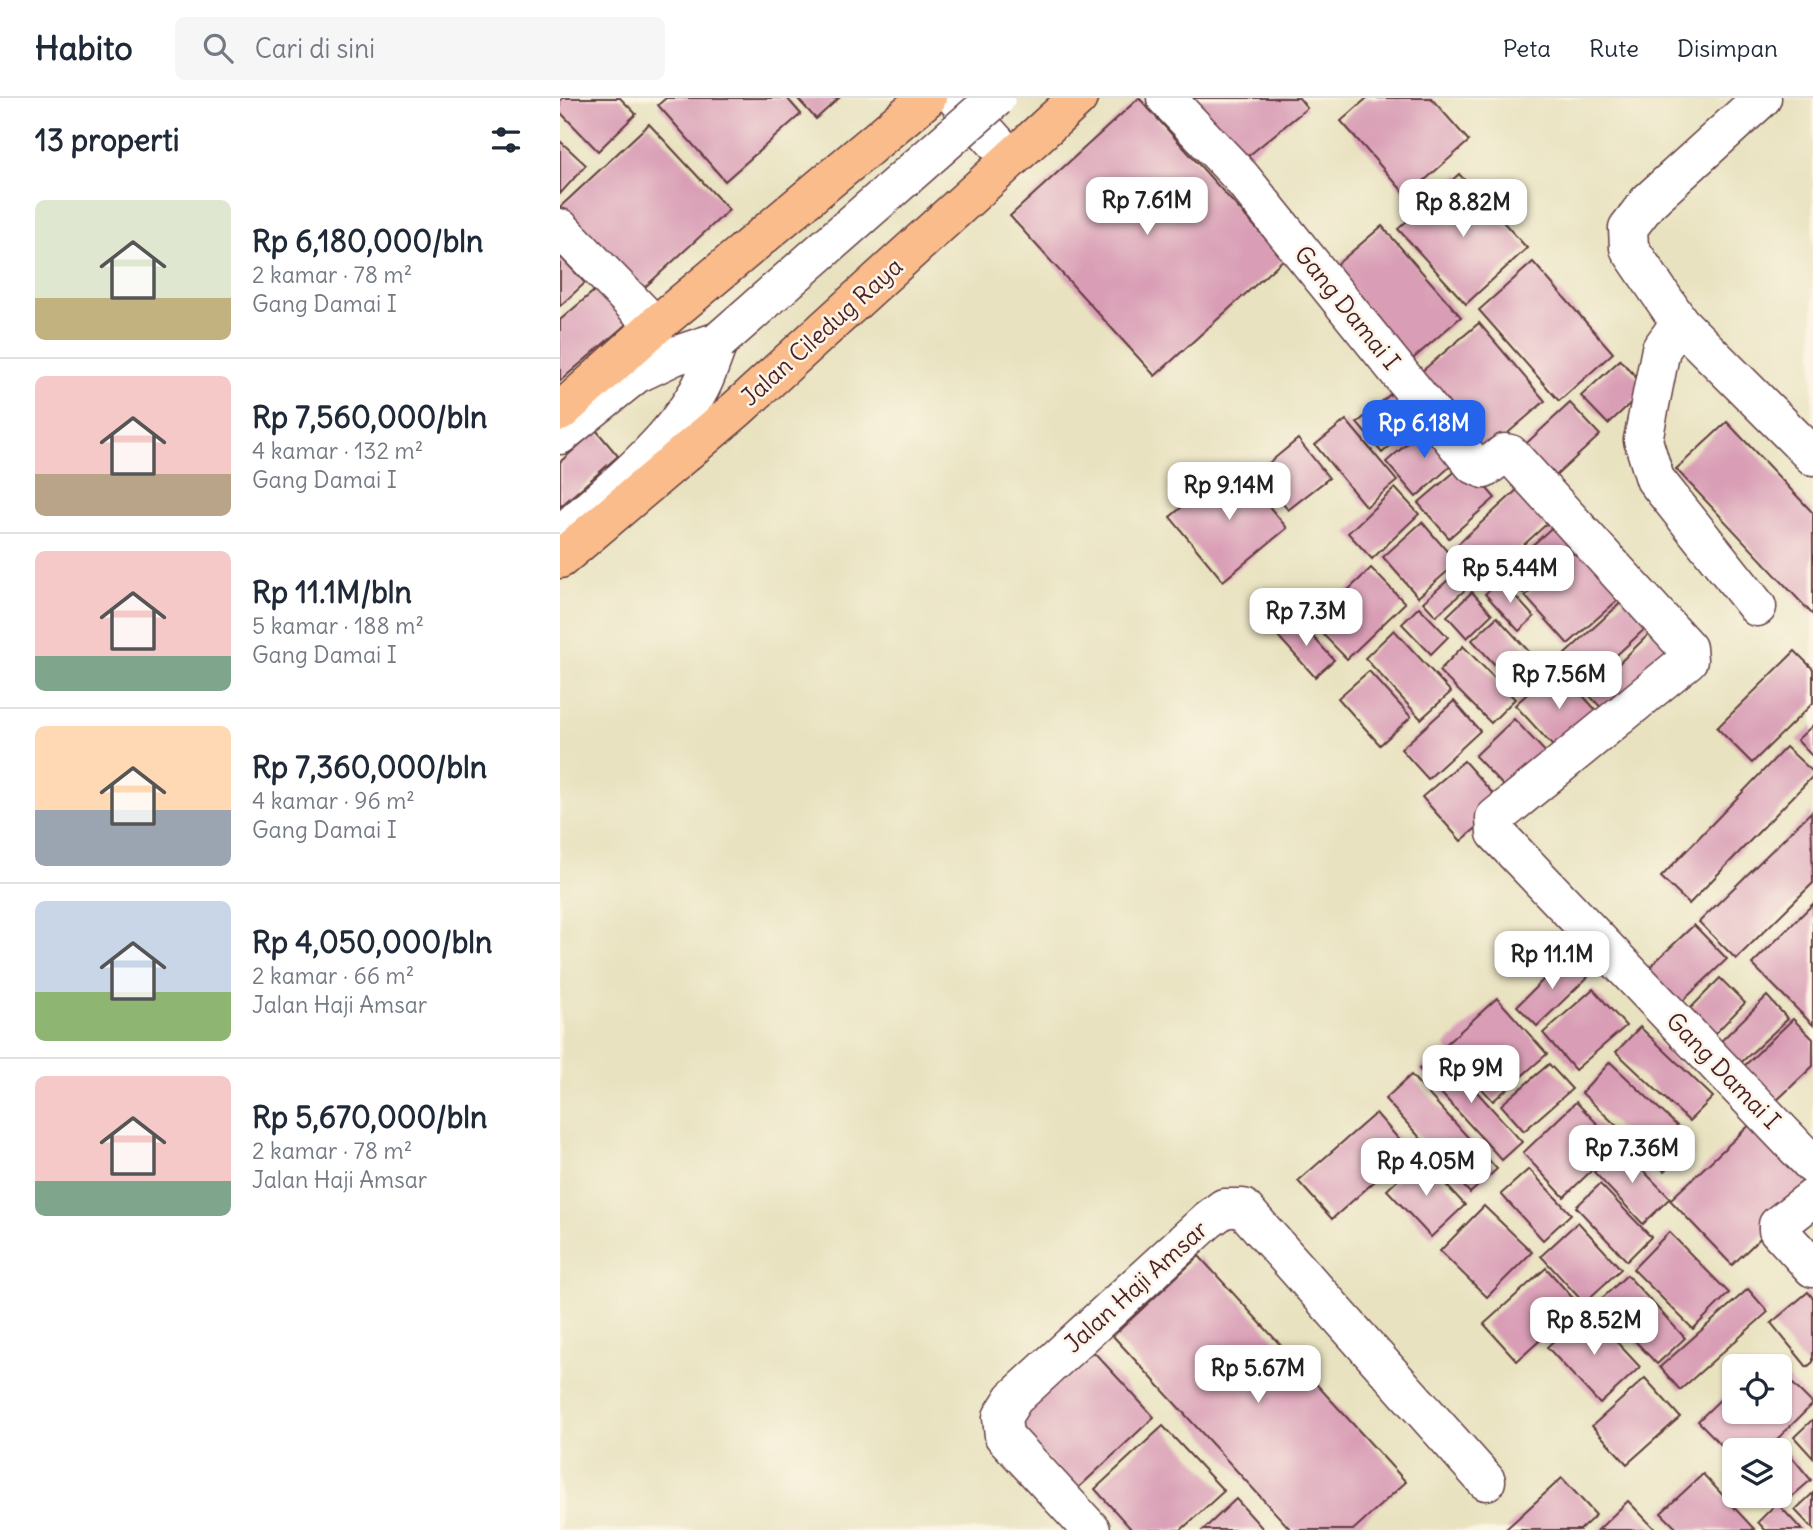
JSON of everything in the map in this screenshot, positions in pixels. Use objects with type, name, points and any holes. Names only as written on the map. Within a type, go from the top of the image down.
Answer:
[{"type":"main road","points":[[560,412],[655,326],[927,98]]},
{"type":"main road","name":"Jalan Ciledug Raya","points":[[560,559],[737,409],[1077,98]]},
{"type":"street","points":[[956,98],[1011,159]]},
{"type":"street","points":[[560,435],[636,374],[674,356],[719,341],[996,98]]},
{"type":"street","name":"Gang Damai I","points":[[1166,98],[1240,176],[1473,464],[1484,470],[1504,453],[1510,454],[1687,648],[1688,660],[1495,818],[1496,833],[1813,1165]]},
{"type":"street","points":[[1762,98],[1648,202],[1628,228],[1629,247],[1680,323],[1813,456]]},
{"type":"street","points":[[560,228],[655,326]]},
{"type":"street","points":[[1680,323],[1661,349],[1643,440],[1655,479],[1757,607]]},
{"type":"street","points":[[560,535],[635,470],[667,434],[698,391],[719,341]]},
{"type":"street","points":[[1813,1198],[1778,1225],[1778,1230],[1813,1268]]},
{"type":"street","name":"Jalan Haji Amsar","points":[[1091,1530],[1004,1436],[1002,1417],[1013,1398],[1224,1208],[1243,1208],[1486,1481]]},
{"type":"building","points":[[563,98],[620,98],[636,114],[598,151],[560,112],[560,101]]},
{"type":"building","points":[[666,98],[787,98],[801,114],[725,181],[658,105]]},
{"type":"building","points":[[797,98],[839,98],[816,119]]},
{"type":"building","points":[[1139,98],[1284,259],[1155,376],[1010,216]]},
{"type":"building","points":[[1180,98],[1299,98],[1307,108],[1236,166]]},
{"type":"building","points":[[1367,98],[1431,98],[1469,141],[1407,196],[1341,121]]},
{"type":"building","points":[[649,124],[729,210],[633,298],[560,219],[560,207]]},
{"type":"building","points":[[560,141],[586,165],[560,194]]},
{"type":"building","points":[[1459,174],[1527,248],[1466,304],[1398,229]]},
{"type":"building","points":[[1382,226],[1461,317],[1408,363],[1329,271]]},
{"type":"building","points":[[560,256],[585,283],[560,306]]},
{"type":"building","points":[[1533,262],[1613,353],[1559,401],[1479,310]]},
{"type":"building","points":[[600,286],[630,321],[560,381],[560,320]]},
{"type":"building","points":[[1479,323],[1545,401],[1481,456],[1415,377]]},
{"type":"building","points":[[1620,360],[1647,388],[1608,424],[1581,396]]},
{"type":"building","points":[[1400,386],[1426,414],[1382,453],[1357,423]]},
{"type":"building","points":[[1570,403],[1600,435],[1548,483],[1518,451]]},
{"type":"building","points":[[1346,420],[1397,481],[1366,507],[1315,445]]},
{"type":"building","points":[[1727,422],[1813,513],[1813,615],[1676,469]]},
{"type":"building","points":[[1431,423],[1462,456],[1416,497],[1386,462]]},
{"type":"building","points":[[596,430],[618,456],[560,507],[560,462]]},
{"type":"building","points":[[1298,439],[1329,478],[1288,510],[1258,472]]},
{"type":"building","points":[[1465,463],[1495,498],[1449,538],[1418,503]]},
{"type":"building","points":[[1234,464],[1287,528],[1223,581],[1170,517]]},
{"type":"building","points":[[1395,488],[1419,514],[1372,559],[1348,533]]},
{"type":"building","points":[[1519,488],[1550,521],[1486,579],[1456,546]]},
{"type":"building","points":[[1422,522],[1457,563],[1418,597],[1383,557]]},
{"type":"building","points":[[1558,522],[1576,543],[1523,593],[1504,571]]},
{"type":"building","points":[[1584,544],[1627,592],[1568,644],[1525,596]]},
{"type":"building","points":[[1463,567],[1475,581],[1436,616],[1423,602]]},
{"type":"building","points":[[1371,568],[1405,603],[1347,659],[1313,624]]},
{"type":"building","points":[[1501,580],[1534,617],[1519,631],[1485,594]]},
{"type":"building","points":[[1472,592],[1492,614],[1467,638],[1447,616]]},
{"type":"building","points":[[1626,598],[1650,624],[1590,680],[1565,654]]},
{"type":"building","points":[[1419,607],[1448,637],[1431,654],[1402,624]]},
{"type":"building","points":[[1497,617],[1546,670],[1521,693],[1472,640]]},
{"type":"building","points":[[1297,619],[1334,660],[1315,677],[1278,636]]},
{"type":"building","points":[[1655,628],[1680,654],[1613,720],[1588,694]]},
{"type":"building","points":[[1394,630],[1451,692],[1421,719],[1365,658]]},
{"type":"building","points":[[1463,646],[1515,699],[1491,723],[1439,671]]},
{"type":"building","points":[[1795,651],[1813,669],[1813,703],[1752,763],[1717,728]]},
{"type":"building","points":[[1557,667],[1603,718],[1562,756],[1515,705]]},
{"type":"building","points":[[1369,671],[1411,717],[1380,745],[1338,698]]},
{"type":"building","points":[[1454,701],[1480,731],[1428,779],[1401,749]]},
{"type":"building","points":[[1514,719],[1553,760],[1515,798],[1475,756]]},
{"type":"building","points":[[1813,725],[1813,757],[1797,740]]},
{"type":"building","points":[[1786,747],[1813,772],[1813,776],[1689,904],[1661,877]]},
{"type":"building","points":[[1464,761],[1503,805],[1461,841],[1422,797]]},
{"type":"building","points":[[1811,812],[1813,883],[1736,959],[1699,922]]},
{"type":"building","points":[[1813,904],[1813,1025],[1752,964]]},
{"type":"building","points":[[1694,925],[1727,959],[1673,1010],[1640,976]]},
{"type":"building","points":[[1567,956],[1588,977],[1537,1026],[1517,1006]]},
{"type":"building","points":[[1720,978],[1745,1003],[1704,1045],[1679,1020]]},
{"type":"building","points":[[1593,989],[1626,1026],[1575,1070],[1543,1033]]},
{"type":"building","points":[[1767,996],[1788,1019],[1732,1071],[1712,1050]]},
{"type":"building","points":[[1497,998],[1547,1054],[1493,1101],[1444,1046]]},
{"type":"building","points":[[1793,1019],[1813,1039],[1813,1066],[1773,1104],[1740,1070]]},
{"type":"building","points":[[1640,1027],[1713,1097],[1689,1121],[1616,1052]]},
{"type":"building","points":[[1440,1051],[1522,1142],[1502,1160],[1419,1069]]},
{"type":"building","points":[[1610,1062],[1693,1141],[1664,1171],[1582,1093]]},
{"type":"building","points":[[1549,1064],[1572,1089],[1524,1131],[1501,1105]]},
{"type":"building","points":[[1411,1075],[1497,1169],[1470,1193],[1385,1099]]},
{"type":"building","points":[[1576,1102],[1618,1145],[1564,1197],[1523,1153]]},
{"type":"building","points":[[1376,1113],[1409,1151],[1332,1219],[1298,1181]]},
{"type":"building","points":[[1756,1119],[1813,1188],[1732,1265],[1670,1200]]},
{"type":"building","points":[[1620,1147],[1670,1198],[1643,1224],[1594,1172]]},
{"type":"building","points":[[1421,1158],[1465,1205],[1431,1237],[1387,1190]]},
{"type":"building","points":[[1529,1169],[1571,1214],[1543,1240],[1501,1194]]},
{"type":"building","points":[[1600,1184],[1651,1237],[1627,1261],[1576,1207]]},
{"type":"building","points":[[1484,1206],[1532,1252],[1487,1297],[1440,1251]]},
{"type":"building","points":[[1578,1222],[1621,1269],[1584,1303],[1541,1256]]},
{"type":"building","points":[[1669,1232],[1729,1293],[1693,1329],[1633,1269]]},
{"type":"building","points":[[1199,1256],[1406,1482],[1353,1530],[1291,1530],[1113,1336]]},
{"type":"building","points":[[1546,1268],[1579,1305],[1517,1361],[1484,1324]]},
{"type":"building","points":[[1627,1275],[1685,1338],[1657,1364],[1598,1302]]},
{"type":"building","points":[[1748,1289],[1768,1312],[1680,1390],[1660,1367]]},
{"type":"building","points":[[1808,1292],[1813,1298],[1813,1362],[1807,1367],[1771,1323]]},
{"type":"building","points":[[1587,1310],[1640,1367],[1600,1404],[1547,1347]]},
{"type":"building","points":[[1092,1350],[1154,1417],[1076,1490],[1014,1423]]},
{"type":"building","points":[[1645,1378],[1680,1417],[1627,1464],[1592,1426]]},
{"type":"building","points":[[1792,1383],[1813,1404],[1778,1438],[1722,1438],[1722,1446],[1698,1421],[1722,1398],[1722,1424],[1792,1424]]},
{"type":"building","points":[[1813,1419],[1813,1458],[1794,1437]]},
{"type":"building","points":[[1163,1426],[1224,1491],[1181,1530],[1132,1530],[1095,1489]]},
{"type":"building","points":[[1792,1457],[1811,1480],[1792,1496]]},
{"type":"building","points":[[1703,1474],[1722,1494],[1722,1508],[1735,1508],[1755,1530],[1678,1530],[1661,1513]]},
{"type":"building","points":[[1562,1478],[1596,1515],[1580,1530],[1505,1530]]},
{"type":"building","points":[[1813,1493],[1813,1529],[1795,1510]]},
{"type":"building","points":[[1236,1499],[1264,1530],[1203,1530]]},
{"type":"building","points":[[1628,1501],[1656,1530],[1598,1530]]},
{"type":"building","points":[[1772,1508],[1782,1508],[1802,1530],[1765,1530],[1758,1522]]}]
